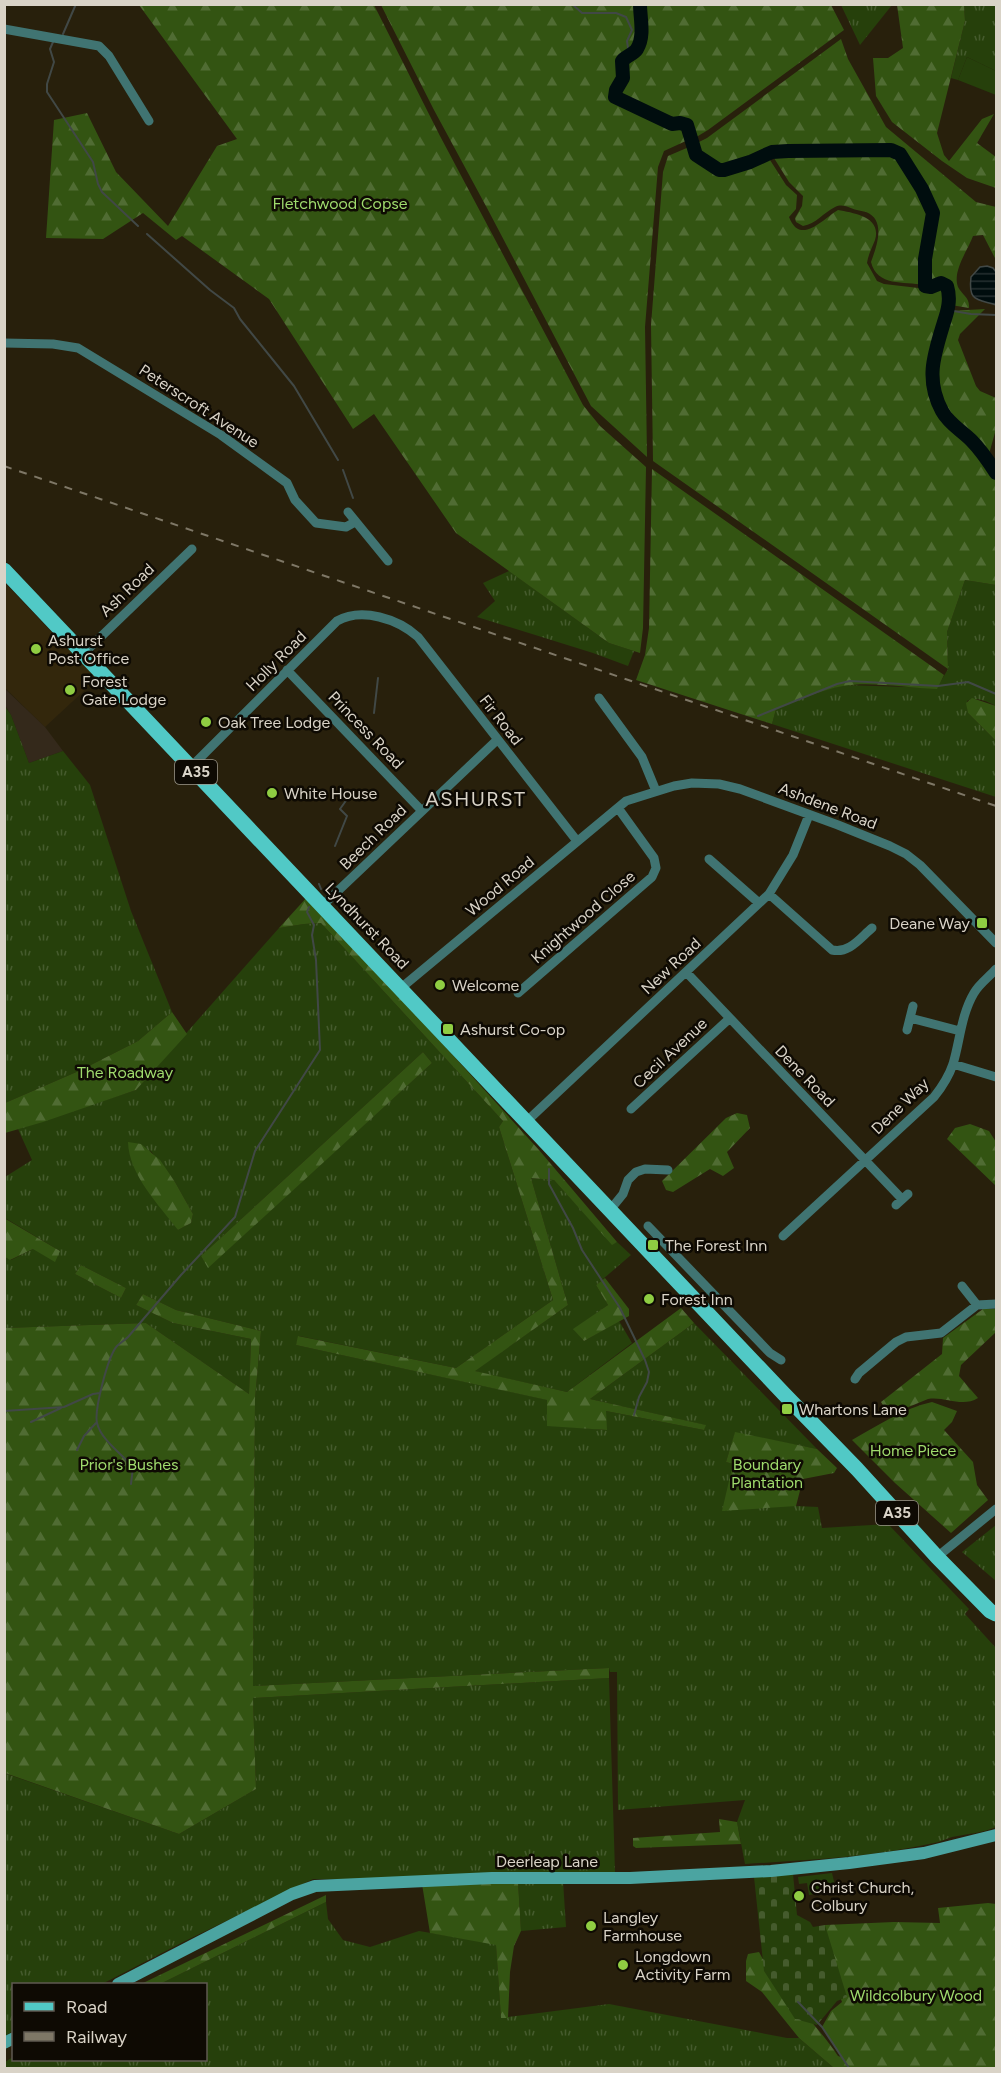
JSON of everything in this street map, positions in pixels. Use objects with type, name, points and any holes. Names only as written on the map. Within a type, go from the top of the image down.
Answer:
[{"type":"main road","name":"Lyndhurst Road","points":[[4,570],[857,1469],[936,1557]]},
{"type":"main road","name":"A35","points":[[936,1557],[994,1615]]},
{"type":"street","points":[[4,29],[99,46],[109,56],[149,121]]},
{"type":"street","name":"Peterscroft Avenue","points":[[4,343],[53,344],[78,348],[173,404],[240,448],[287,483],[295,500],[316,523],[346,527],[355,522]]},
{"type":"street","points":[[348,512],[388,561]]},
{"type":"street","name":"Ash Road","points":[[84,653],[192,549]]},
{"type":"street","name":"Holly Road","points":[[191,766],[337,621],[358,614],[397,623]]},
{"type":"street","name":"Fir Road","points":[[397,623],[411,630],[418,637],[577,841]]},
{"type":"street","name":"Princess Road","points":[[287,670],[422,811]]},
{"type":"street","points":[[599,698],[642,757],[656,791]]},
{"type":"street","name":"Beech Road","points":[[322,906],[497,740]]},
{"type":"street","name":"Ashdene Road","points":[[618,808],[626,801],[692,783],[719,784],[741,789],[906,854],[996,943]]},
{"type":"street","name":"Wood Road","points":[[401,988],[618,808]]},
{"type":"street","name":"Knightwood Close","points":[[518,993],[530,989],[652,877],[656,868],[654,858],[618,808]]},
{"type":"street","name":"New Road","points":[[526,1121],[769,894],[790,862],[809,815]]},
{"type":"street","points":[[709,859],[759,903]]},
{"type":"street","points":[[769,894],[832,950],[846,950],[872,928]]},
{"type":"street","name":"Dene Way","points":[[783,1236],[934,1097],[953,1064],[960,1032],[975,991],[996,969]]},
{"type":"street","name":"Dene Road","points":[[687,972],[729,1019],[902,1199]]},
{"type":"street","points":[[907,1030],[913,1006]]},
{"type":"street","points":[[910,1018],[960,1032]]},
{"type":"street","name":"Cecil Avenue","points":[[631,1109],[729,1019]]},
{"type":"street","points":[[953,1064],[996,1077]]},
{"type":"street","points":[[610,1210],[623,1194],[628,1180],[636,1172],[645,1169],[668,1170]]},
{"type":"street","points":[[648,1226],[770,1353],[781,1360]]},
{"type":"street","points":[[962,1286],[977,1305]]},
{"type":"street","points":[[702,1308],[715,1296]]},
{"type":"street","points":[[855,1379],[896,1342],[906,1338],[941,1333],[977,1305],[996,1304]]},
{"type":"street","points":[[936,1557],[996,1509]]},
{"type":"street","name":"Deerleap Lane","points":[[120,1983],[292,1894],[315,1886],[492,1878],[630,1878],[771,1870],[924,1853],[996,1835]]},
{"type":"shaded area","points":[[987,266],[996,272],[996,305],[975,298],[971,291],[971,277],[980,267]]},
{"type":"shaded area","points":[[4,582],[60,641],[100,676],[45,727],[5,688]]},
{"type":"shaded area","points":[[4,688],[45,727],[63,751],[29,763],[5,705]]},
{"type":"green space","name":"Fletchwood Copse","points":[[139,5],[374,5],[440,136],[583,405],[600,426],[646,467],[643,628],[640,653],[609,643],[456,533],[374,414],[353,429],[269,299],[182,236],[176,240],[143,213],[103,239],[46,238],[54,120],[87,113],[116,172],[168,226],[217,146],[237,139]]},
{"type":"green space","points":[[381,5],[638,5],[637,44],[619,62],[621,75],[612,97],[616,102],[637,109],[650,118],[669,126],[685,126],[688,140],[664,151],[658,167],[645,327],[647,457],[591,406]]},
{"type":"green space","points":[[642,5],[831,5],[844,30],[693,139],[693,128],[689,121],[665,120],[617,96],[626,76],[623,63],[642,43],[644,32]]},
{"type":"green space","points":[[841,5],[892,5],[860,45]]},
{"type":"green space","points":[[897,5],[964,5],[965,21],[937,133],[944,155],[949,161],[982,119],[994,114],[977,143],[996,157],[996,188],[967,178],[942,161],[892,122],[876,96],[873,58],[888,58],[903,48]]},
{"type":"green space","points":[[964,5],[996,5],[996,71],[967,57],[958,80],[951,78],[965,21]]},
{"type":"green space","points":[[841,39],[848,59],[886,127],[976,202],[996,207],[996,260],[983,235],[973,236],[957,274],[958,287],[967,299],[969,308],[951,305],[952,297],[949,286],[942,281],[926,285],[926,256],[934,225],[934,212],[924,190],[898,149],[776,149],[717,168],[701,156],[693,145],[707,138]]},
{"type":"green space","points":[[967,57],[996,71],[996,95],[958,80]]},
{"type":"green space","points":[[689,147],[693,156],[717,173],[747,166],[765,158],[770,160],[786,185],[797,195],[796,209],[789,217],[799,229],[812,228],[838,210],[859,215],[871,221],[876,232],[867,263],[877,281],[884,284],[927,289],[944,285],[947,292],[947,305],[932,358],[930,384],[936,404],[949,424],[966,436],[996,475],[996,585],[965,580],[947,632],[948,669],[653,461],[651,325],[663,172],[668,156]]},
{"type":"green space","points":[[893,152],[924,193],[933,214],[924,259],[924,285],[885,279],[874,270],[871,262],[877,242],[878,228],[876,221],[866,212],[841,206],[831,209],[808,225],[803,226],[796,222],[795,218],[802,206],[803,196],[789,182],[774,158],[777,154]]},
{"type":"green space","points":[[985,309],[960,334],[958,340],[976,386],[980,391],[996,398],[996,429],[989,454],[947,416],[939,400],[933,378],[949,311]]},
{"type":"green space","points":[[652,469],[944,675],[937,689],[865,684],[834,688],[776,709],[772,724],[636,680],[645,655],[649,628]]},
{"type":"green space","points":[[509,571],[609,643],[634,651],[628,666],[477,617],[495,601],[483,583]]},
{"type":"green space","points":[[965,580],[996,585],[996,706],[978,699],[967,701],[968,713],[996,741],[996,797],[772,724],[776,709],[828,689],[845,685],[937,688],[948,669],[947,632]]},
{"type":"green space","points":[[972,698],[996,706],[996,741],[968,713],[966,703]]},
{"type":"green space","points":[[4,705],[11,715],[29,763],[63,751],[90,785],[131,911],[172,1012],[138,1041],[81,1070],[5,1103]]},
{"type":"green space","points":[[308,896],[539,1150],[617,1242],[612,1245],[554,1180],[531,1178],[568,1305],[475,1371],[567,1392],[681,1308],[694,1323],[590,1399],[706,1425],[704,1430],[606,1411],[607,1430],[547,1426],[547,1400],[296,1345],[298,1336],[456,1368],[553,1300],[499,1127],[503,1121],[321,923],[279,928]]},
{"type":"green space","points":[[321,923],[503,1121],[499,1127],[553,1300],[456,1368],[299,1336],[296,1345],[548,1400],[547,1425],[606,1430],[606,1411],[704,1430],[705,1425],[590,1399],[694,1323],[817,1449],[735,1433],[726,1462],[733,1464],[796,1506],[818,1507],[822,1528],[888,1524],[969,1609],[965,1614],[996,1648],[996,1827],[936,1843],[887,1852],[745,1864],[737,1822],[745,1800],[618,1810],[617,1672],[610,1672],[609,1668],[253,1686],[255,1399],[261,1331],[176,1310],[143,1294],[136,1305],[173,1323],[251,1339],[249,1394],[146,1323],[5,1328],[4,1257],[11,1260],[33,1249],[60,1251],[5,1218],[5,1177],[32,1160],[18,1129],[136,1090],[279,928]],"holes":[[[423,1052],[432,1063],[208,1267],[201,1256]],[[150,1150],[175,1182],[193,1214],[191,1223],[178,1230]],[[81,1265],[126,1288],[121,1298],[75,1274]]]},
{"type":"green space","name":"The Roadway","points":[[172,1012],[187,1034],[136,1090],[5,1133],[5,1103],[81,1070],[138,1041]]},
{"type":"green space","points":[[423,1052],[432,1063],[208,1268],[201,1256]]},
{"type":"green space","points":[[737,1113],[747,1115],[750,1128],[727,1152],[734,1168],[723,1176],[710,1169],[673,1192],[666,1190],[662,1181],[726,1118]]},
{"type":"green space","points":[[970,1124],[989,1131],[996,1142],[996,1186],[947,1139],[955,1128]]},
{"type":"green space","points":[[128,1142],[141,1144],[160,1160],[193,1214],[191,1223],[178,1230],[154,1200],[139,1178]]},
{"type":"green space","points":[[531,1178],[554,1180],[612,1244],[617,1242],[631,1255],[596,1285],[608,1305],[574,1329],[584,1341],[619,1321],[632,1343],[567,1392],[474,1371],[568,1305]]},
{"type":"green space","points":[[4,1218],[60,1251],[55,1262],[33,1249],[10,1260],[5,1257]]},
{"type":"green space","points":[[81,1265],[126,1288],[121,1298],[75,1274]]},
{"type":"green space","points":[[605,1278],[629,1309],[629,1316],[584,1341],[573,1329],[608,1305],[596,1285]]},
{"type":"green space","name":"Prior's Bushes","points":[[143,1294],[176,1310],[261,1331],[255,1399],[253,1686],[609,1668],[609,1678],[253,1698],[256,1789],[179,1834],[5,1773],[5,1328],[146,1323],[249,1394],[251,1339],[173,1323],[136,1305]]},
{"type":"green space","points":[[983,1309],[996,1309],[996,1332],[961,1365],[959,1376],[978,1398],[966,1402],[928,1399],[889,1415],[881,1402],[942,1354],[943,1338]]},
{"type":"green space","name":"Home Piece","points":[[932,1402],[957,1411],[952,1422],[944,1430],[973,1462],[977,1485],[988,1500],[951,1533],[895,1483],[852,1440],[901,1413]]},
{"type":"green space","name":"Boundary Plantation","points":[[735,1432],[817,1449],[837,1468],[834,1473],[803,1479],[796,1506],[722,1511],[733,1464],[726,1462]]},
{"type":"green space","points":[[996,1525],[996,1581],[962,1552]]},
{"type":"green space","points":[[609,1678],[615,1872],[397,1879],[313,1879],[104,1983],[12,1983],[12,2032],[5,2036],[4,1773],[179,1834],[256,1789],[253,1698]]},
{"type":"green space","points":[[719,1819],[737,1822],[741,1844],[636,1848],[633,1846],[633,1838],[720,1832]]},
{"type":"green space","points":[[832,1873],[836,1890],[809,1895],[807,1883],[799,1884],[798,1877]]},
{"type":"green space","points":[[793,1874],[797,1915],[810,1922],[813,1927],[825,1925],[847,1997],[837,2001],[817,2025],[795,2019],[764,1971],[754,1877]]},
{"type":"green space","points":[[563,1881],[566,1927],[521,1931],[518,1882]]},
{"type":"green space","points":[[518,1882],[521,1931],[514,1946],[510,1972],[508,2018],[501,2018],[496,1945],[430,1933],[422,1884]]},
{"type":"green space","points":[[326,1895],[326,1902],[162,1983],[143,1983]]},
{"type":"green space","points":[[326,1902],[328,1919],[343,1940],[370,1947],[419,1931],[496,1944],[501,2018],[609,2004],[787,2038],[799,2038],[834,2068],[5,2068],[5,2062],[12,2058],[12,2061],[207,2061],[207,1983],[162,1983]]},
{"type":"green space","name":"Wildcolbury Wood","points":[[996,1904],[996,2068],[834,2068],[799,2038],[762,1992],[746,1981],[748,1954],[759,1952],[786,1993],[841,2057],[822,2027],[831,2011],[842,2002],[816,1930],[825,1925],[940,1923],[938,1908]]},
{"type":"waterway","points":[[63,34],[76,4]]},
{"type":"waterway","points":[[572,4],[582,13],[616,13],[626,17],[632,30],[627,41],[629,55]]},
{"type":"waterway","points":[[640,4],[639,44],[636,51],[622,61],[623,78],[615,97],[672,124],[687,125],[696,155],[719,170],[750,162],[772,152],[891,150],[900,154],[922,189],[933,213],[925,259],[925,286],[931,287],[941,283],[947,286],[948,291],[948,309],[934,356],[933,377],[937,399],[948,420],[975,444],[996,473]]},
{"type":"waterway","points":[[53,42],[50,49],[54,62],[47,84],[47,92],[93,162],[102,192],[138,226]]},
{"type":"waterway","points":[[147,234],[210,290],[234,308],[240,319],[294,386],[338,460]]},
{"type":"waterway","points":[[948,310],[996,315]]},
{"type":"waterway","points":[[343,470],[353,498]]},
{"type":"waterway","points":[[374,713],[378,678]]},
{"type":"waterway","points":[[758,716],[837,684],[850,681],[938,686],[968,682],[996,694]]},
{"type":"waterway","points":[[335,846],[347,816],[340,809],[350,795]]},
{"type":"waterway","points":[[319,884],[321,889]]},
{"type":"waterway","points":[[131,1484],[133,1467],[107,1441],[97,1423],[106,1371],[117,1346],[128,1337],[235,1217],[255,1151],[320,1050],[316,960],[312,935],[314,925],[307,912],[309,907]]},
{"type":"waterway","points":[[549,1169],[549,1184],[582,1250],[620,1308],[645,1360],[649,1372],[634,1415]]},
{"type":"waterway","points":[[4,1411],[64,1407],[100,1393]]},
{"type":"waterway","points":[[31,1422],[61,1408]]},
{"type":"waterway","points":[[77,1450],[84,1436],[96,1423]]},
{"type":"waterway","points":[[798,2002],[822,2027],[849,2068]]},
{"type":"railway","points":[[4,466],[996,806]]},
{"type":"place","name":"Ashurst Post Office","points":[[36,649]]},
{"type":"place","name":"Forest Gate Lodge","points":[[70,690]]},
{"type":"place","name":"Oak Tree Lodge","points":[[206,722]]},
{"type":"place","name":"White House","points":[[272,793]]},
{"type":"place","name":"Deane Way","points":[[982,923]]},
{"type":"place","name":"Welcome","points":[[440,985]]},
{"type":"place","name":"Ashurst Co-op","points":[[448,1029]]},
{"type":"place","name":"The Forest Inn","points":[[653,1245]]},
{"type":"place","name":"Forest Inn","points":[[649,1299]]},
{"type":"place","name":"Whartons Lane","points":[[787,1409]]},
{"type":"place","name":"Christ Church, Colbury","points":[[799,1896]]},
{"type":"place","name":"Langley Farmhouse","points":[[591,1926]]},
{"type":"place","name":"Longdown Activity Farm","points":[[623,1965]]},
{"type":"district","name":"ASHURST","points":[[476,799]]}]
